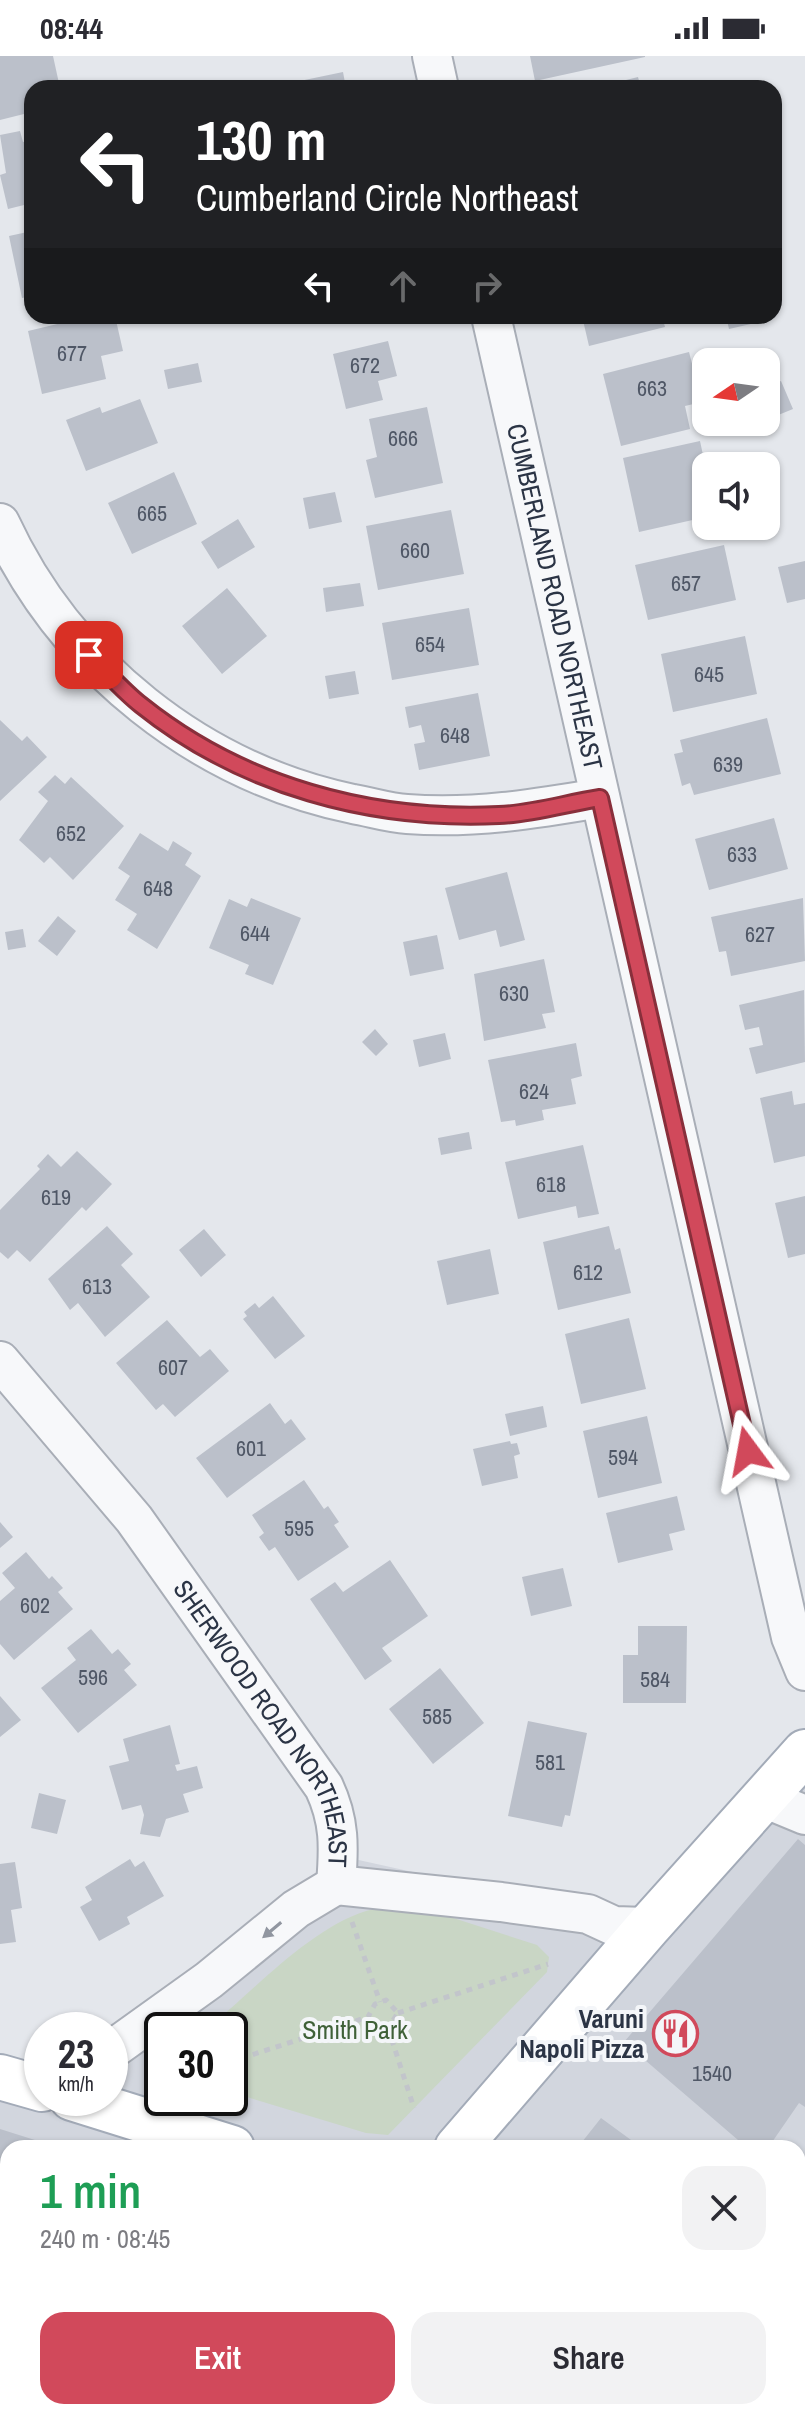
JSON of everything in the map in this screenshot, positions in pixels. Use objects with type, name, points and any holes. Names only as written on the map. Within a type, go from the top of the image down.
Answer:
[{"type":"main road","points":[[464,2140],[805,1752]]},
{"type":"main road","points":[[0,2077],[24,2084]]},
{"type":"main road","points":[[128,2116],[206,2140]]},
{"type":"street","points":[[432,56],[437,80]]},
{"type":"street","name":"CUMBERLAND ROAD NORTHEAST","points":[[493,324],[791,1637],[805,1671]]},
{"type":"street","points":[[0,523],[17,559],[72,638],[141,705],[222,758],[311,795],[405,814],[501,815],[600,798]]},
{"type":"street","name":"SHERWOOD ROAD NORTHEAST","points":[[0,1361],[134,1519],[324,1787],[336,1813],[340,1836],[336,1885],[501,1902],[588,1914],[614,1926],[648,1927]]},
{"type":"street","points":[[764,1798],[805,1815]]},
{"type":"street","points":[[128,2038],[209,1980],[296,1909],[336,1885]]},
{"type":"path","points":[[336,1885],[380,2002]]},
{"type":"path","points":[[388,2028],[398,2013],[548,1964]]},
{"type":"path","points":[[248,2056],[368,2017],[380,2002],[386,2000],[398,2013]]},
{"type":"path","points":[[368,2017],[374,2024],[388,2028]]},
{"type":"path","points":[[388,2028],[414,2108]]},
{"type":"shaded area","points":[[805,1750],[805,2140],[0,2140],[0,2080],[24,2084],[24,2116],[128,2116],[128,2062],[144,2047],[144,2116],[248,2116],[248,2012],[181,2012],[345,1857],[662,1927]]},
{"type":"green space","name":"Smith Park","points":[[416,1906],[537,1945],[549,1957],[547,1972],[388,2135],[366,2133],[248,2097],[248,2012],[226,2012],[323,1932],[366,1911]]},
{"type":"building","points":[[0,56],[53,56],[58,80],[24,80],[24,114],[0,120]]},
{"type":"building","points":[[530,56],[645,56],[540,80],[535,80]]},
{"type":"building","points":[[343,72],[344,80],[305,80]]},
{"type":"building","points":[[20,131],[24,142],[24,205],[8,209],[0,175],[6,173],[0,135]]},
{"type":"building","points":[[24,233],[24,298],[22,298],[9,236]]},
{"type":"building","points":[[57,324],[117,324],[123,351],[101,356],[106,379],[42,394],[28,331]]},
{"type":"building","points":[[584,324],[664,324],[665,327],[589,346]]},
{"type":"building","points":[[728,324],[751,324],[729,329]]},
{"type":"building","points":[[388,341],[397,376],[378,381],[383,400],[346,409],[333,354]]},
{"type":"building","points":[[689,352],[692,404],[685,406],[690,429],[621,446],[603,374]]},
{"type":"building","points":[[198,363],[202,382],[168,389],[164,370]]},
{"type":"building","points":[[780,381],[793,409],[780,414]]},
{"type":"building","points":[[140,399],[158,443],[86,471],[66,420],[100,407],[102,413]]},
{"type":"building","points":[[427,407],[443,483],[375,498],[366,460],[377,457],[369,419]]},
{"type":"building","points":[[700,441],[702,452],[692,452],[692,520],[639,532],[623,458]]},
{"type":"building","points":[[174,472],[197,524],[132,554],[108,503]]},
{"type":"building","points":[[335,492],[342,522],[309,529],[303,498]]},
{"type":"building","points":[[451,510],[464,574],[378,590],[366,526]]},
{"type":"building","points":[[238,519],[255,547],[218,569],[201,542]]},
{"type":"building","points":[[724,545],[736,600],[648,620],[635,565]]},
{"type":"building","points":[[805,561],[805,599],[787,603],[778,567]]},
{"type":"building","points":[[360,583],[364,606],[326,612],[323,588]]},
{"type":"building","points":[[227,588],[267,636],[222,674],[182,626]]},
{"type":"building","points":[[469,608],[479,665],[392,680],[382,623]]},
{"type":"building","points":[[745,636],[757,694],[673,712],[661,654]]},
{"type":"building","points":[[355,671],[359,694],[329,699],[325,676]]},
{"type":"building","points":[[478,693],[490,756],[419,770],[414,744],[425,742],[421,725],[409,728],[405,707]]},
{"type":"building","points":[[767,718],[781,774],[694,795],[690,783],[682,786],[674,754],[683,752],[680,740]]},
{"type":"building","points":[[0,720],[22,741],[27,736],[47,757],[0,801]]},
{"type":"building","points":[[55,775],[65,784],[71,777],[124,826],[73,880],[50,857],[44,863],[19,840],[48,801],[38,792]]},
{"type":"building","points":[[774,818],[788,869],[709,890],[695,839]]},
{"type":"building","points":[[140,833],[168,851],[173,841],[192,853],[185,865],[201,876],[157,949],[127,930],[137,914],[115,900],[130,876],[118,868]]},
{"type":"building","points":[[507,872],[525,940],[500,947],[496,930],[459,940],[445,888]]},
{"type":"building","points":[[251,898],[301,918],[273,985],[245,974],[249,965],[209,948],[229,899],[247,907]]},
{"type":"building","points":[[803,898],[805,961],[731,976],[726,951],[719,952],[711,917]]},
{"type":"building","points":[[58,916],[76,931],[57,956],[38,941]]},
{"type":"building","points":[[23,929],[26,947],[8,950],[5,932]]},
{"type":"building","points":[[437,935],[444,969],[410,976],[403,942]]},
{"type":"building","points":[[544,959],[555,1012],[542,1014],[546,1028],[484,1041],[474,974]]},
{"type":"building","points":[[804,990],[805,1062],[756,1074],[749,1048],[763,1045],[759,1027],[745,1030],[739,1005]]},
{"type":"building","points":[[375,1029],[388,1044],[376,1056],[362,1042]]},
{"type":"building","points":[[445,1033],[451,1059],[419,1067],[413,1040]]},
{"type":"building","points":[[576,1043],[582,1076],[571,1079],[576,1104],[542,1110],[544,1120],[516,1126],[515,1120],[501,1122],[488,1060]]},
{"type":"building","points":[[792,1091],[794,1105],[805,1103],[805,1156],[774,1163],[760,1098]]},
{"type":"building","points":[[469,1132],[472,1149],[441,1155],[438,1138]]},
{"type":"building","points":[[583,1145],[599,1214],[578,1218],[576,1206],[518,1219],[505,1162]]},
{"type":"building","points":[[77,1151],[112,1184],[86,1211],[82,1207],[30,1262],[17,1250],[8,1259],[0,1252],[0,1210],[40,1169],[37,1166],[48,1154],[61,1167]]},
{"type":"building","points":[[805,1196],[805,1254],[788,1258],[775,1203]]},
{"type":"building","points":[[107,1226],[133,1254],[121,1265],[150,1297],[105,1337],[78,1303],[70,1310],[48,1279]]},
{"type":"building","points":[[609,1226],[615,1250],[620,1248],[631,1293],[558,1310],[543,1242]]},
{"type":"building","points":[[204,1229],[226,1255],[201,1277],[179,1250]]},
{"type":"building","points":[[490,1249],[499,1294],[447,1305],[437,1261]]},
{"type":"building","points":[[273,1296],[305,1336],[275,1359],[243,1319],[247,1316],[244,1312],[255,1303],[259,1308]]},
{"type":"building","points":[[629,1318],[646,1389],[581,1404],[565,1334]]},
{"type":"building","points":[[167,1320],[200,1357],[210,1349],[229,1371],[175,1417],[163,1404],[156,1410],[116,1363]]},
{"type":"building","points":[[270,1403],[285,1424],[291,1419],[306,1439],[227,1498],[196,1458]]},
{"type":"building","points":[[543,1406],[547,1427],[510,1436],[505,1414]]},
{"type":"building","points":[[647,1416],[662,1483],[598,1498],[583,1431]]},
{"type":"building","points":[[510,1441],[511,1444],[517,1443],[520,1454],[514,1456],[518,1478],[482,1486],[473,1449]]},
{"type":"building","points":[[304,1480],[324,1509],[328,1506],[339,1522],[334,1525],[349,1547],[298,1581],[275,1547],[269,1551],[259,1537],[264,1533],[252,1515]]},
{"type":"building","points":[[677,1496],[685,1530],[669,1534],[673,1550],[618,1563],[606,1513]]},
{"type":"building","points":[[0,1522],[13,1537],[0,1548]]},
{"type":"building","points":[[26,1552],[49,1579],[52,1576],[63,1588],[58,1592],[73,1609],[14,1660],[0,1644],[0,1601],[15,1588],[2,1573]]},
{"type":"building","points":[[390,1560],[428,1616],[382,1648],[392,1661],[365,1680],[310,1599],[335,1582],[343,1592]]},
{"type":"building","points":[[563,1568],[572,1606],[531,1616],[522,1577]]},
{"type":"building","points":[[638,1626],[687,1626],[686,1703],[623,1703],[623,1655],[638,1655]]},
{"type":"building","points":[[91,1629],[112,1654],[118,1649],[131,1664],[124,1670],[137,1685],[78,1733],[41,1688],[76,1660],[67,1648]]},
{"type":"building","points":[[440,1668],[484,1723],[433,1764],[389,1709]]},
{"type":"building","points":[[0,1696],[21,1720],[0,1737]]},
{"type":"building","points":[[528,1721],[587,1733],[570,1816],[565,1815],[562,1827],[508,1816]]},
{"type":"building","points":[[170,1725],[180,1764],[175,1765],[177,1771],[197,1766],[203,1788],[183,1794],[189,1812],[166,1819],[160,1837],[140,1834],[144,1815],[141,1805],[122,1810],[109,1766],[129,1761],[123,1739]]},
{"type":"building","points":[[39,1793],[66,1800],[57,1834],[31,1828]]},
{"type":"building","points":[[798,1839],[805,1845],[805,2107],[799,2103],[774,2140],[738,2140],[624,2042]]},
{"type":"building","points":[[130,1859],[135,1867],[144,1861],[164,1896],[127,1917],[130,1924],[99,1941],[80,1907],[92,1900],[85,1887]]},
{"type":"building","points":[[15,1862],[22,1908],[11,1910],[16,1942],[0,1944],[0,1864]]},
{"type":"building","points":[[601,2118],[631,2140],[584,2140]]},
{"type":"building","points":[[0,2129],[35,2140],[0,2140]]},
{"type":"place","name":"Varuni Napoli Pizza","points":[[675,2034]]},
{"type":"route","points":[[89,655],[141,705],[222,758],[311,795],[405,814],[437,815],[501,815],[600,798],[748,1451]]}]
